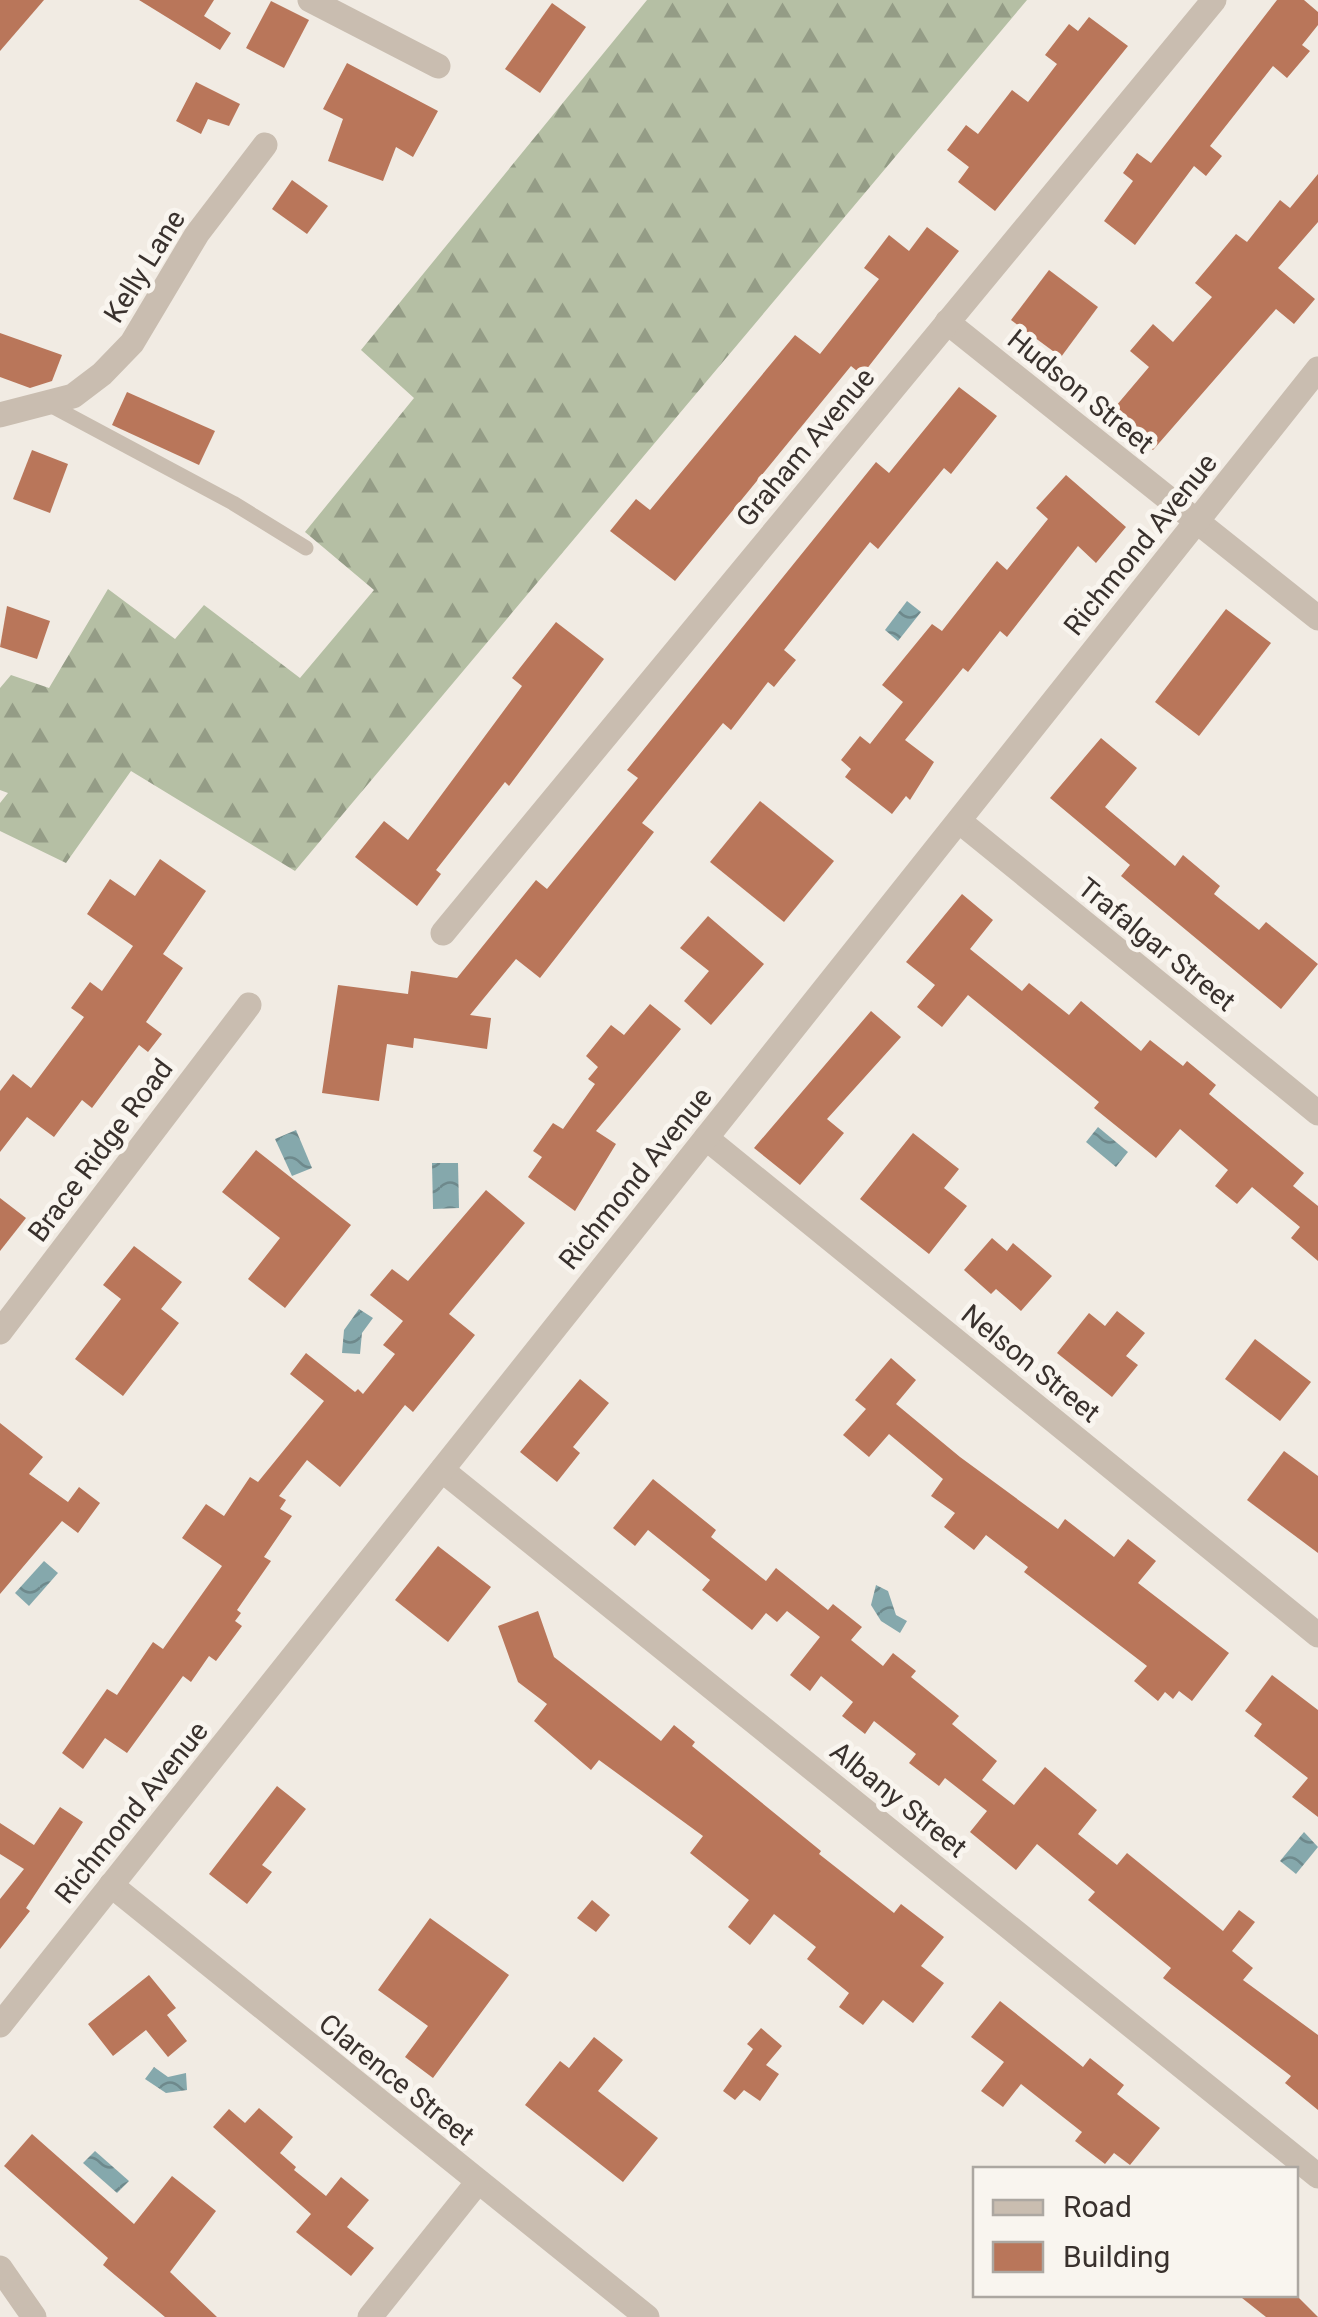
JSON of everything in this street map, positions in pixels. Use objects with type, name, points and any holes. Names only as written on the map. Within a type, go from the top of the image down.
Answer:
[{"type":"street","points":[[310,0],[438,66]]},
{"type":"street","name":"Graham Avenue","points":[[443,933],[1214,0]]},
{"type":"street","name":"Kelly Lane","points":[[0,415],[73,396],[132,343],[197,234],[265,145]]},
{"type":"street","name":"Hudson Street","points":[[947,322],[1318,618]]},
{"type":"street","name":"Richmond Avenue","points":[[0,2024],[1318,369]]},
{"type":"street","name":"Trafalgar Street","points":[[959,820],[1318,1113]]},
{"type":"street","name":"Brace Ridge Road","points":[[0,1332],[249,1004]]},
{"type":"street","name":"Nelson Street","points":[[706,1138],[1318,1636]]},
{"type":"street","name":"Albany Street","points":[[442,1470],[1318,2176]]},
{"type":"street","name":"Clarence Street","points":[[111,1884],[476,2183],[647,2317]]},
{"type":"street","points":[[370,2317],[476,2183]]},
{"type":"street","points":[[0,2268],[34,2317]]},
{"type":"lane","points":[[44,402],[233,503],[306,548]]},
{"type":"green space","points":[[647,0],[1027,0],[295,871],[131,771],[66,863],[0,831],[0,803],[8,793],[0,790],[0,688],[11,675],[49,688],[108,589],[175,639],[204,605],[300,678],[374,590],[305,532],[414,398],[361,350]]},
{"type":"water","points":[[907,601],[921,612],[898,641],[885,630]]},
{"type":"water","points":[[1098,1127],[1128,1152],[1116,1167],[1086,1142]]},
{"type":"water","points":[[296,1130],[312,1168],[292,1176],[275,1139]]},
{"type":"water","points":[[432,1163],[458,1163],[459,1208],[433,1209]]},
{"type":"water","points":[[359,1309],[373,1318],[362,1333],[360,1354],[342,1353],[344,1330]]},
{"type":"water","points":[[44,1561],[58,1573],[29,1606],[15,1593]]},
{"type":"water","points":[[876,1585],[888,1591],[896,1615],[907,1621],[900,1633],[881,1621],[871,1605]]},
{"type":"water","points":[[1304,1832],[1318,1847],[1296,1874],[1280,1861]]},
{"type":"water","points":[[154,2067],[168,2077],[186,2073],[187,2090],[166,2093],[145,2079]]},
{"type":"water","points":[[95,2151],[129,2181],[117,2193],[83,2163]]},
{"type":"building","points":[[0,0],[44,0],[0,51]]},
{"type":"building","points":[[139,0],[214,0],[204,16],[231,33],[220,50]]},
{"type":"building","points":[[1277,0],[1304,0],[1318,12],[1318,25],[1302,45],[1310,51],[1287,78],[1273,66],[1210,146],[1222,156],[1206,176],[1194,166],[1135,245],[1104,221],[1133,181],[1123,173],[1137,153],[1151,163]]},
{"type":"building","points":[[271,1],[309,20],[284,68],[246,48]]},
{"type":"building","points":[[552,3],[586,27],[540,93],[505,69]]},
{"type":"building","points":[[1089,17],[1128,46],[995,211],[958,182],[969,167],[947,150],[966,125],[978,134],[1012,90],[1028,102],[1057,64],[1045,55],[1069,24],[1078,31]]},
{"type":"building","points":[[347,63],[438,111],[413,157],[396,147],[383,181],[328,161],[343,119],[323,109]]},
{"type":"building","points":[[196,82],[240,104],[229,126],[208,119],[201,134],[176,121]]},
{"type":"building","points":[[1318,174],[1318,222],[1278,268],[1315,299],[1294,324],[1276,309],[1153,450],[1110,413],[1149,367],[1130,351],[1153,324],[1173,342],[1212,297],[1195,283],[1236,234],[1247,242],[1280,200],[1290,208]]},
{"type":"building","points":[[292,180],[328,206],[307,234],[272,209]]},
{"type":"building","points":[[927,227],[959,251],[862,375],[851,366],[675,581],[610,531],[636,499],[650,510],[795,335],[820,354],[879,279],[864,268],[889,235],[909,251]]},
{"type":"building","points":[[1049,270],[1098,307],[1061,357],[1011,320]]},
{"type":"building","points":[[0,333],[62,355],[52,381],[30,388],[0,377]]},
{"type":"building","points":[[959,387],[997,416],[951,474],[944,468],[878,549],[870,542],[784,650],[796,660],[774,687],[768,682],[731,730],[723,723],[642,823],[654,832],[540,978],[516,959],[470,1015],[491,1018],[487,1049],[414,1038],[413,1048],[387,1044],[379,1101],[322,1093],[338,985],[408,994],[411,971],[457,978],[536,880],[547,889],[638,778],[627,770],[876,462],[889,473]]},
{"type":"building","points":[[127,392],[215,431],[199,465],[112,425]]},
{"type":"building","points":[[32,450],[68,464],[50,513],[13,499]]},
{"type":"building","points":[[1066,475],[1126,527],[1096,563],[1078,546],[1007,637],[1000,631],[968,672],[963,668],[905,740],[934,762],[910,800],[906,796],[892,814],[845,777],[851,769],[841,760],[860,736],[870,744],[903,702],[882,685],[932,624],[942,631],[997,561],[1007,570],[1048,519],[1036,508]]},
{"type":"building","points":[[7,606],[50,621],[37,659],[0,647]]},
{"type":"building","points":[[1226,609],[1271,643],[1199,736],[1155,702]]},
{"type":"building","points":[[556,622],[604,659],[509,786],[505,782],[436,870],[441,874],[417,906],[355,857],[384,821],[408,840],[522,686],[512,678]]},
{"type":"building","points":[[1101,738],[1137,768],[1105,807],[1175,866],[1183,855],[1220,886],[1214,894],[1259,930],[1266,922],[1318,964],[1281,1009],[1121,876],[1130,865],[1050,798]]},
{"type":"building","points":[[760,801],[834,861],[784,922],[710,862]]},
{"type":"building","points":[[160,859],[206,891],[163,954],[183,968],[146,1022],[162,1034],[148,1052],[139,1045],[92,1108],[82,1100],[54,1137],[27,1117],[0,1152],[0,1091],[13,1074],[31,1088],[84,1017],[71,1008],[90,982],[102,991],[133,946],[87,914],[110,879],[135,896]]},
{"type":"building","points":[[962,894],[993,920],[970,949],[1022,991],[1029,983],[1069,1015],[1081,1001],[1141,1051],[1150,1040],[1183,1066],[1187,1061],[1216,1085],[1209,1094],[1304,1173],[1293,1186],[1318,1206],[1318,1261],[1291,1238],[1300,1227],[1252,1187],[1237,1204],[1215,1186],[1228,1170],[1180,1129],[1156,1158],[1094,1108],[1099,1102],[968,995],[942,1027],[917,1007],[935,985],[906,962]]},
{"type":"building","points":[[708,916],[764,964],[711,1025],[684,1001],[709,971],[680,948]]},
{"type":"building","points":[[650,1004],[681,1029],[596,1131],[616,1144],[575,1211],[528,1177],[542,1157],[533,1151],[553,1123],[563,1129],[595,1084],[588,1079],[598,1067],[586,1056],[611,1025],[624,1035]]},
{"type":"building","points":[[871,1011],[901,1037],[827,1119],[844,1133],[800,1185],[754,1148]]},
{"type":"building","points":[[913,1133],[959,1169],[944,1188],[967,1206],[929,1254],[860,1199]]},
{"type":"building","points":[[256,1150],[351,1225],[285,1308],[248,1279],[280,1238],[222,1192]]},
{"type":"building","points":[[486,1190],[525,1223],[449,1314],[475,1335],[413,1412],[405,1405],[340,1487],[307,1460],[279,1496],[286,1500],[280,1509],[292,1516],[264,1557],[271,1561],[237,1610],[241,1613],[235,1621],[242,1626],[216,1661],[209,1656],[191,1682],[183,1676],[127,1753],[105,1738],[83,1769],[62,1753],[107,1689],[117,1695],[153,1642],[163,1649],[222,1566],[182,1538],[206,1504],[224,1516],[250,1477],[258,1482],[324,1401],[290,1374],[306,1353],[355,1392],[358,1389],[363,1394],[395,1354],[383,1345],[403,1321],[370,1295],[392,1269],[408,1281]]},
{"type":"building","points":[[0,1198],[26,1218],[0,1251]]},
{"type":"building","points":[[992,1238],[1007,1251],[1013,1243],[1052,1276],[1021,1311],[996,1289],[991,1294],[964,1270]]},
{"type":"building","points":[[134,1246],[182,1282],[161,1309],[179,1323],[123,1396],[75,1359],[121,1299],[103,1285]]},
{"type":"building","points":[[1117,1311],[1145,1333],[1126,1356],[1138,1365],[1112,1397],[1057,1353],[1089,1313],[1105,1326]]},
{"type":"building","points":[[1255,1339],[1311,1382],[1280,1421],[1225,1379]]},
{"type":"building","points":[[891,1358],[916,1380],[896,1404],[960,1457],[1058,1529],[1065,1519],[1114,1557],[1128,1539],[1156,1561],[1138,1583],[1229,1653],[1192,1701],[1179,1691],[1173,1699],[1165,1692],[1158,1701],[1134,1681],[1147,1666],[1024,1572],[1028,1567],[986,1535],[974,1550],[944,1527],[955,1513],[931,1496],[943,1479],[889,1434],[869,1457],[843,1435],[866,1409],[855,1400]]},
{"type":"building","points":[[580,1379],[609,1403],[573,1447],[580,1453],[557,1482],[520,1452]]},
{"type":"building","points":[[0,1423],[43,1457],[29,1474],[68,1502],[79,1487],[100,1503],[78,1533],[62,1521],[0,1594]]},
{"type":"building","points":[[1284,1451],[1318,1476],[1318,1553],[1247,1500]]},
{"type":"building","points":[[653,1479],[716,1530],[711,1537],[766,1581],[776,1568],[828,1610],[833,1604],[862,1627],[851,1640],[883,1666],[893,1653],[916,1671],[911,1677],[959,1716],[952,1724],[997,1761],[982,1780],[1014,1805],[1045,1767],[1097,1810],[1078,1834],[1117,1865],[1127,1853],[1223,1931],[1239,1910],[1255,1922],[1232,1951],[1253,1968],[1243,1980],[1318,2035],[1318,2110],[1285,2083],[1291,2076],[1163,1978],[1171,1968],[1088,1900],[1095,1892],[1037,1844],[1016,1870],[970,1832],[987,1811],[945,1778],[939,1786],[909,1763],[916,1754],[874,1721],[865,1734],[842,1716],[853,1702],[821,1676],[810,1691],[790,1675],[820,1637],[787,1611],[777,1622],[766,1613],[752,1630],[702,1590],[710,1580],[648,1530],[635,1546],[613,1528]]},
{"type":"building","points":[[438,1546],[491,1587],[448,1642],[395,1600]]},
{"type":"building","points":[[538,1611],[554,1657],[661,1741],[674,1725],[695,1742],[692,1746],[894,1913],[901,1904],[944,1937],[921,1966],[944,1983],[913,2023],[883,2000],[863,2025],[839,2007],[849,1993],[807,1959],[816,1947],[774,1914],[750,1945],[728,1927],[749,1900],[690,1853],[703,1836],[599,1760],[591,1770],[534,1721],[547,1704],[518,1682],[498,1626]]},
{"type":"building","points":[[1272,1675],[1318,1710],[1318,1817],[1292,1797],[1308,1778],[1254,1736],[1262,1724],[1245,1711]]},
{"type":"building","points":[[277,1786],[306,1809],[262,1865],[272,1872],[247,1904],[209,1874]]},
{"type":"building","points":[[60,1807],[83,1822],[26,1908],[30,1911],[0,1949],[0,1899],[24,1869],[0,1854],[0,1823],[34,1845]]},
{"type":"building","points":[[592,1900],[610,1915],[596,1932],[577,1918]]},
{"type":"building","points":[[430,1918],[509,1975],[433,2078],[405,2057],[428,2026],[378,1990]]},
{"type":"building","points":[[149,1975],[176,2008],[167,2015],[187,2041],[168,2057],[146,2030],[113,2056],[88,2024]]},
{"type":"building","points":[[1000,2001],[1083,2067],[1090,2058],[1124,2085],[1117,2094],[1160,2128],[1130,2165],[1114,2153],[1105,2164],[1075,2141],[1082,2132],[1021,2084],[1003,2107],[981,2091],[1004,2062],[971,2037]]},
{"type":"building","points":[[761,2028],[782,2046],[766,2065],[779,2074],[760,2101],[744,2090],[735,2100],[723,2091],[753,2049],[747,2044]]},
{"type":"building","points":[[594,2037],[623,2060],[598,2091],[658,2138],[623,2182],[525,2105],[560,2061],[569,2068]]},
{"type":"building","points":[[259,2108],[293,2137],[280,2153],[296,2167],[294,2170],[326,2196],[341,2177],[369,2200],[347,2227],[374,2248],[351,2276],[296,2232],[311,2214],[213,2127],[229,2109],[245,2123]]},
{"type":"building","points":[[32,2134],[134,2224],[172,2176],[216,2211],[170,2272],[217,2317],[165,2317],[103,2265],[108,2258],[4,2166]]},
{"type":"building","points":[[1241,2297],[1298,2297],[1318,2317],[1266,2317]]}]
